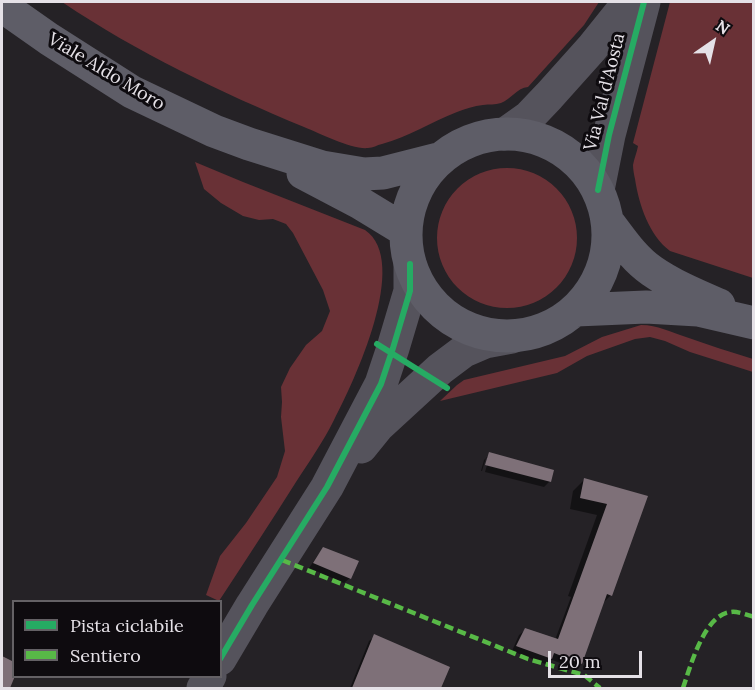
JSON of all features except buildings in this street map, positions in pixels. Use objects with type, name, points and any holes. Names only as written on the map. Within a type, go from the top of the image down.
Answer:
[{"type":"main road","name":"Viale Aldo Moro","points":[[2,6],[132,92],[214,131],[249,144],[322,167],[364,174],[382,173],[442,158]]},
{"type":"main road","name":"Viale Aldo Moro","points":[[505,134],[524,135],[542,140],[575,160],[598,190],[608,222],[608,247],[603,270],[592,292],[576,310],[557,324],[535,333],[512,337],[485,334],[460,325],[438,309],[421,288],[410,264],[406,231],[408,214],[420,183],[442,158],[472,140],[505,134]]},
{"type":"main road","name":"Viale Aldo Moro","points":[[249,144],[360,203],[406,231]]},
{"type":"main road","name":"Viale Aldo Moro","points":[[608,222],[629,249],[650,270],[753,321]]},
{"type":"main road","name":"Viale Aldo Moro","points":[[576,310],[646,308],[698,310],[753,321]]},
{"type":"street","name":"Via Val d'Aosta","points":[[505,134],[529,117],[549,96],[629,2]]},
{"type":"street","name":"Via Val d'Aosta","points":[[598,190],[609,135],[644,2]]},
{"type":"street","points":[[222,656],[327,487],[381,384],[410,291],[410,264]]},
{"type":"street","points":[[327,487],[378,426],[440,369],[464,351],[485,342],[512,337]]},
{"type":"shaded area","points":[[62,2],[599,2],[584,25],[528,87],[521,89],[501,103],[480,105],[463,110],[401,137],[373,147],[362,148],[336,140],[211,86],[150,55]]},
{"type":"shaded area","points":[[670,2],[753,2],[753,278],[670,251],[656,237],[639,199],[633,165],[638,146],[633,143]]},
{"type":"shaded area","points":[[195,162],[365,230],[378,246],[382,267],[381,294],[374,322],[365,351],[343,402],[316,452],[220,600],[206,595],[220,556],[277,477],[285,451],[281,417],[281,387],[290,368],[306,345],[322,331],[330,311],[323,290],[286,224],[273,219],[259,220],[243,216],[221,203],[204,189]]},
{"type":"shaded area","points":[[507,168],[534,173],[557,188],[572,211],[577,238],[572,265],[557,288],[534,303],[507,308],[480,303],[457,288],[442,265],[437,238],[442,211],[457,188],[480,173]]},
{"type":"shaded area","points":[[641,325],[658,327],[753,359],[753,372],[650,337],[635,339],[587,356],[557,373],[440,401],[464,380],[565,356],[602,337]]},
{"type":"marked path","points":[[282,560],[528,659],[584,675],[600,688]]},
{"type":"marked path","points":[[683,688],[694,656],[713,622],[721,615],[731,612],[754,617]]},
{"type":"cycle path","points":[[598,190],[609,135],[644,2]]},
{"type":"cycle path","points":[[222,656],[327,487],[381,384],[410,291],[410,264]]},
{"type":"cycle path","points":[[377,344],[447,388]]}]
